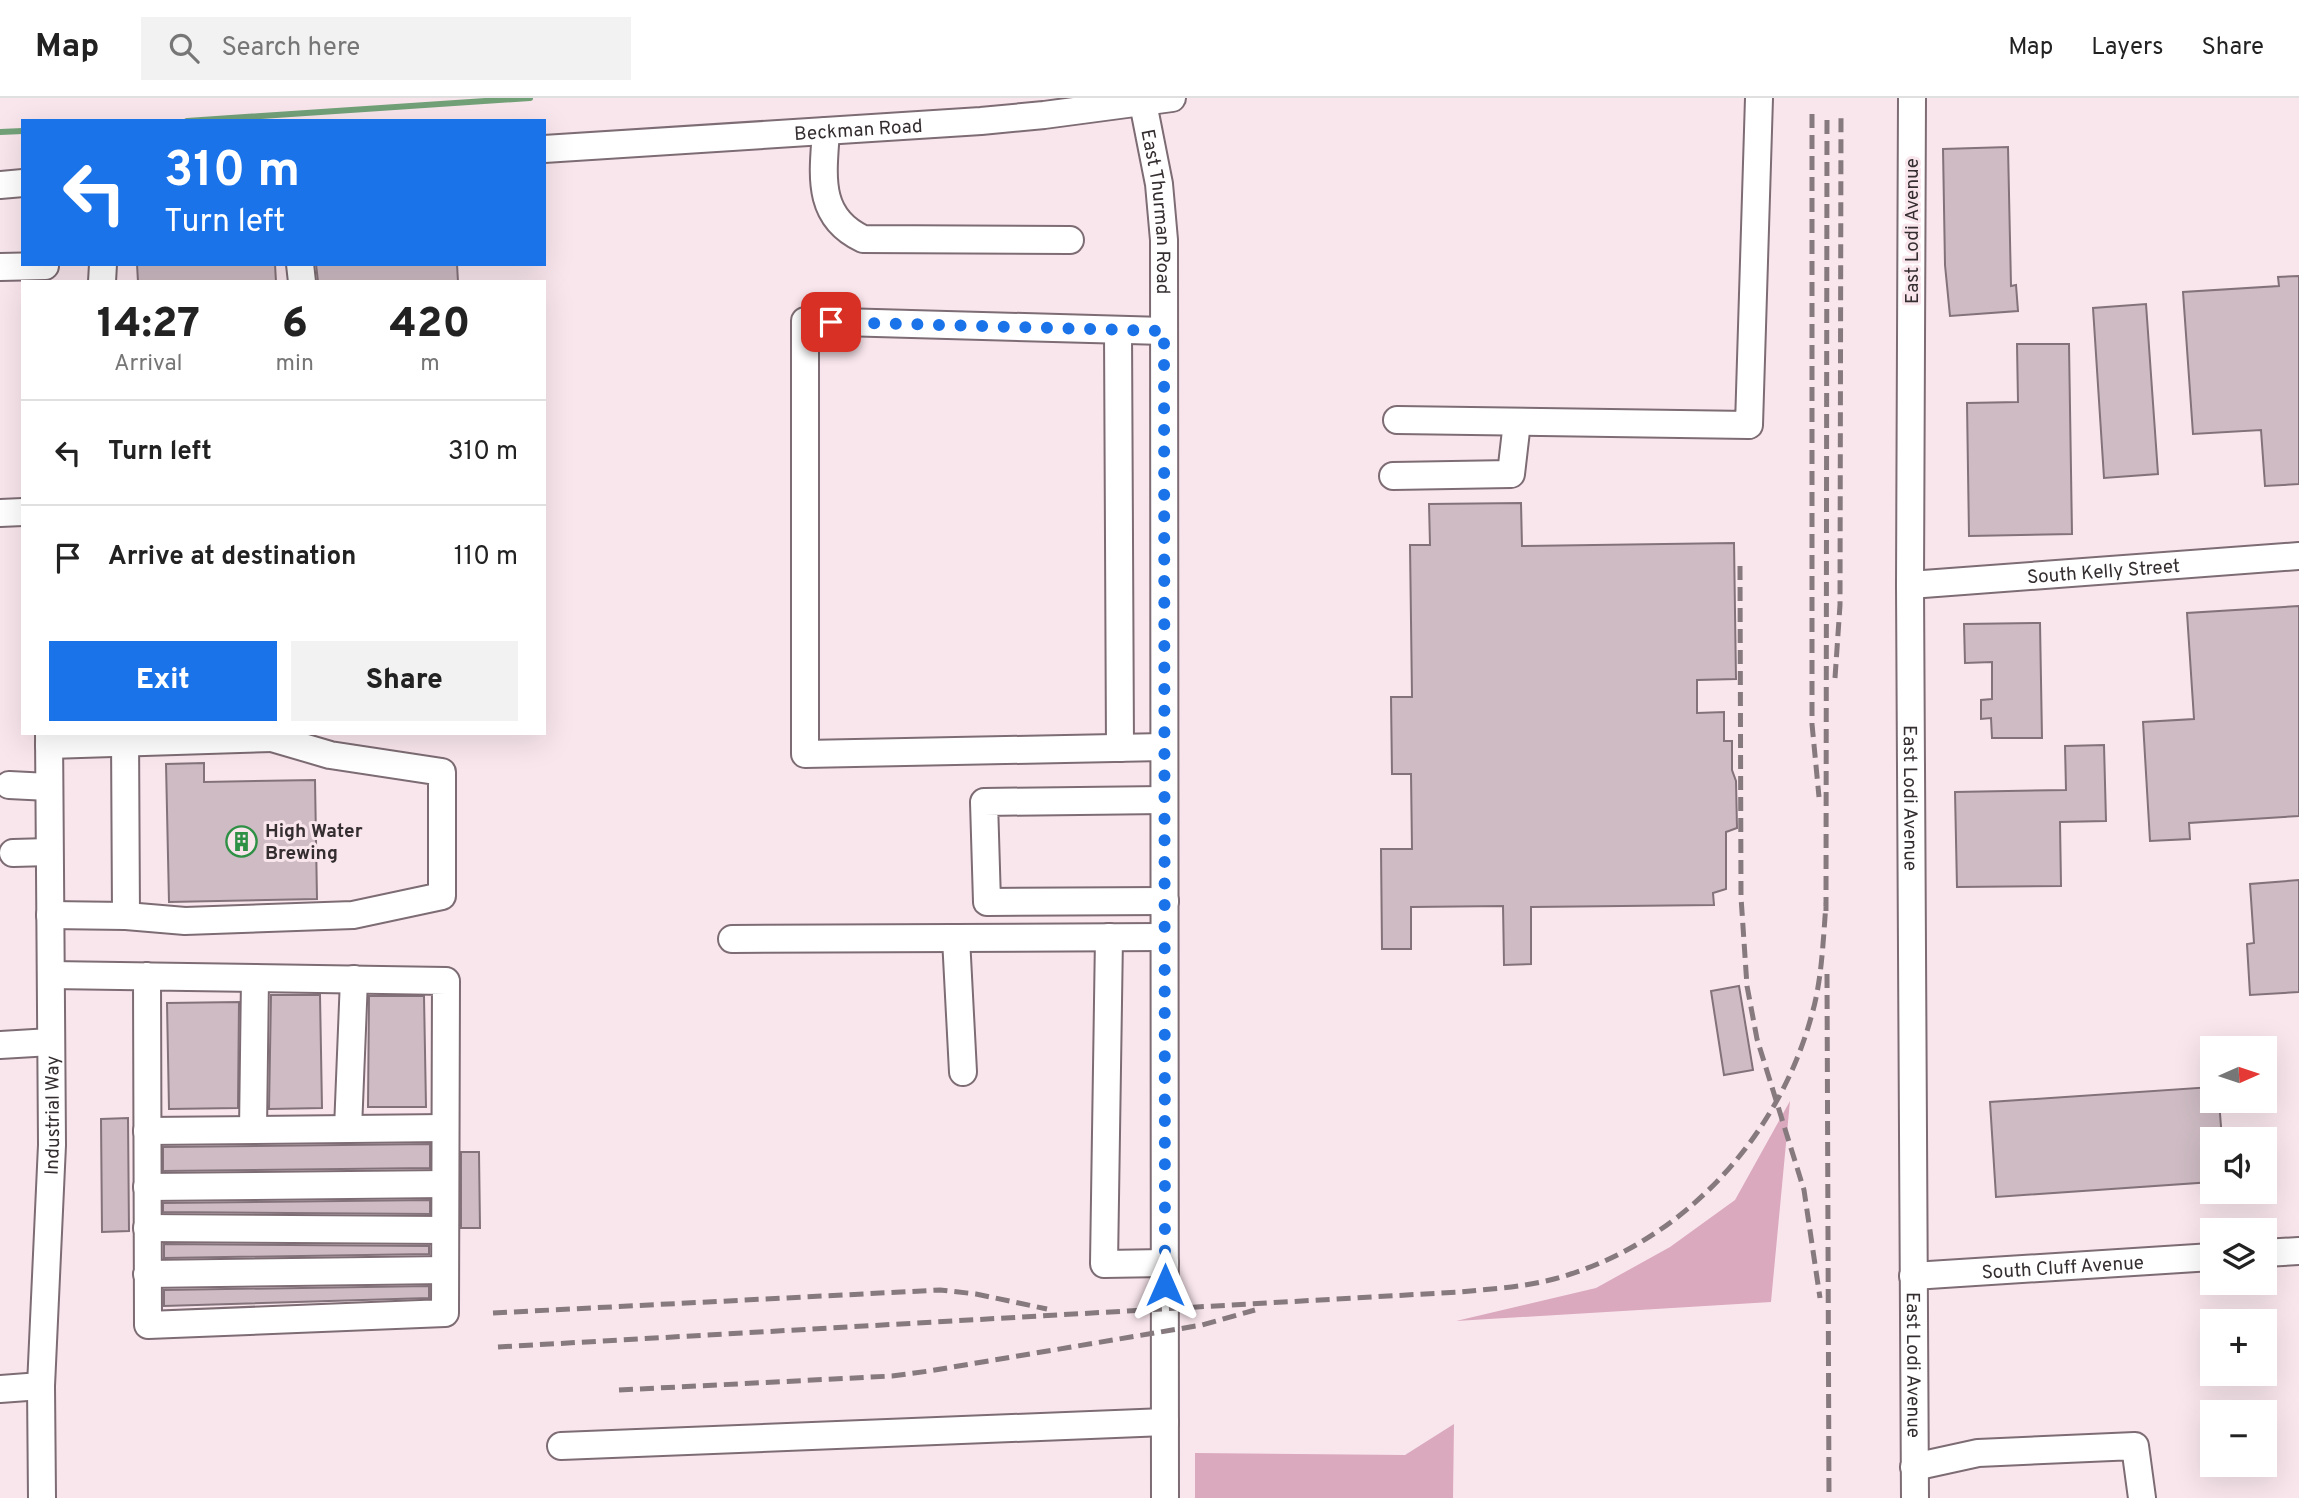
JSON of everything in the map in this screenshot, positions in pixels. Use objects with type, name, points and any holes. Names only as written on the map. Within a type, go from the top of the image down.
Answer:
[{"type":"street","name":"Beckman Road","points":[[546,149],[981,121],[1172,98]]},
{"type":"street","points":[[1397,420],[1749,425],[1759,98]]},
{"type":"street","name":"East Lodi Avenue","points":[[1912,98],[1910,585],[1915,1498]]},
{"type":"street","name":"East Thurman Road","points":[[1143,103],[1160,195],[1164,240],[1165,1498]]},
{"type":"street","points":[[826,131],[824,194],[838,222],[849,233],[863,239],[1070,240]]},
{"type":"street","points":[[0,185],[21,183]]},
{"type":"street","points":[[0,267],[45,271]]},
{"type":"street","points":[[1164,331],[805,321],[805,754],[1164,747]]},
{"type":"street","points":[[1118,330],[1120,748]]},
{"type":"street","points":[[1393,476],[1511,474],[1517,422]]},
{"type":"street","points":[[0,513],[21,512]]},
{"type":"street","name":"South Kelly Street","points":[[1910,585],[2299,556]]},
{"type":"street","points":[[49,739],[272,736],[330,755],[442,772],[442,896],[353,915],[186,921],[126,916],[50,915]]},
{"type":"street","points":[[125,738],[126,916]]},
{"type":"street","name":"Industrial Way","points":[[42,1498],[41,1386],[52,1145],[49,739]]},
{"type":"street","points":[[9,785],[49,787]]},
{"type":"street","points":[[1164,800],[984,802],[987,902],[1165,901]]},
{"type":"street","points":[[13,853],[50,852]]},
{"type":"street","points":[[1109,937],[1104,1264],[1164,1263]]},
{"type":"street","points":[[732,939],[1164,937]]},
{"type":"street","points":[[956,938],[963,1072]]},
{"type":"street","points":[[51,975],[147,976],[255,978],[354,979],[446,981],[445,1314],[148,1325],[147,976]]},
{"type":"street","points":[[253,1130],[255,978]]},
{"type":"street","points":[[348,1129],[354,979]]},
{"type":"street","points":[[0,1045],[51,1042]]},
{"type":"street","points":[[147,1131],[445,1128]]},
{"type":"street","points":[[147,1187],[445,1184]]},
{"type":"street","points":[[147,1228],[445,1230]]},
{"type":"street","points":[[2277,1252],[2299,1251]]},
{"type":"street","name":"South Cluff Avenue","points":[[1913,1276],[2200,1258]]},
{"type":"street","points":[[147,1273],[445,1270]]},
{"type":"street","points":[[0,1389],[41,1386]]},
{"type":"street","points":[[561,1446],[1165,1422]]},
{"type":"street","points":[[1914,1466],[1978,1453],[2135,1446],[2142,1498]]},
{"type":"shaded area","points":[[1790,1101],[1771,1302],[1456,1321],[1596,1288],[1670,1247],[1735,1200]]},
{"type":"shaded area","points":[[1454,1424],[1453,1498],[1195,1498],[1195,1453],[1405,1455]]},
{"type":"building","points":[[2008,147],[2011,286],[2016,285],[2018,311],[1950,316],[1945,265],[1943,149]]},
{"type":"building","points":[[137,266],[275,266],[276,280],[138,280]]},
{"type":"building","points":[[316,266],[457,266],[458,280],[318,280]]},
{"type":"building","points":[[2299,276],[2299,484],[2265,486],[2261,430],[2193,434],[2183,292],[2279,286],[2278,277]]},
{"type":"building","points":[[2146,304],[2158,474],[2104,478],[2093,308]]},
{"type":"building","points":[[2017,344],[2069,344],[2072,534],[1969,536],[1967,403],[2018,402]]},
{"type":"building","points":[[1521,503],[1522,546],[1734,543],[1736,679],[1697,680],[1697,713],[1724,712],[1724,741],[1732,741],[1737,828],[1726,832],[1726,889],[1713,893],[1714,905],[1531,907],[1531,964],[1504,965],[1503,906],[1411,907],[1411,949],[1382,949],[1381,849],[1412,849],[1411,774],[1392,774],[1391,697],[1412,697],[1410,545],[1430,545],[1429,504]]},
{"type":"building","points":[[2299,606],[2299,816],[2189,823],[2190,839],[2150,841],[2143,722],[2194,719],[2187,613]]},
{"type":"building","points":[[2040,623],[2042,738],[1992,738],[1991,718],[1981,719],[1981,700],[1992,699],[1992,662],[1965,663],[1964,624]]},
{"type":"building","points":[[2104,745],[2106,821],[2060,822],[2061,886],[1957,887],[1955,792],[2066,790],[2065,746]]},
{"type":"building","name":"High Water Brewing","points":[[204,763],[204,782],[315,780],[317,899],[169,902],[166,764]]},
{"type":"building","points":[[2299,880],[2299,992],[2250,995],[2247,944],[2254,943],[2250,884]]},
{"type":"building","points":[[1739,986],[1753,1070],[1724,1075],[1711,991]]},
{"type":"building","points":[[271,995],[320,995],[322,1108],[269,1109]]},
{"type":"building","points":[[369,996],[424,996],[426,1107],[368,1107]]},
{"type":"building","points":[[239,1002],[238,1108],[169,1109],[167,1003]]},
{"type":"building","points":[[2200,1088],[2200,1113],[2220,1113],[2221,1127],[2200,1127],[2200,1183],[1996,1197],[1990,1102]]},
{"type":"building","points":[[128,1118],[129,1231],[102,1232],[101,1119]]},
{"type":"building","points":[[430,1144],[430,1168],[163,1171],[163,1147]]},
{"type":"building","points":[[461,1152],[479,1152],[480,1228],[461,1228]]},
{"type":"building","points":[[430,1200],[430,1214],[163,1212],[163,1203]]},
{"type":"building","points":[[164,1244],[429,1246],[429,1254],[164,1258]]},
{"type":"building","points":[[429,1286],[429,1298],[164,1306],[164,1290]]},
{"type":"waterway","points":[[217,119],[530,98]]},
{"type":"waterway","points":[[0,132],[21,131]]},
{"type":"railway","points":[[1812,114],[1812,724],[1819,797]]},
{"type":"railway","points":[[1826,911],[1827,114]]},
{"type":"railway","points":[[1835,678],[1840,605],[1841,115]]},
{"type":"railway","points":[[1740,566],[1741,897],[1747,986],[1757,1039],[1804,1190],[1820,1298]]},
{"type":"railway","points":[[498,1347],[1459,1292],[1519,1286],[1554,1279],[1600,1263],[1643,1241],[1682,1213],[1718,1181],[1749,1144],[1775,1104],[1796,1060],[1812,1014],[1820,974],[1826,904]]},
{"type":"railway","points":[[1827,974],[1829,1498]]},
{"type":"railway","points":[[493,1313],[940,1290],[976,1294],[1047,1309]]},
{"type":"railway","points":[[619,1390],[892,1376],[1202,1325],[1255,1310]]},
{"type":"place","name":"High Water Brewing","points":[[242,841]]},
{"type":"route","points":[[831,322],[1164,331],[1165,1285]]}]
